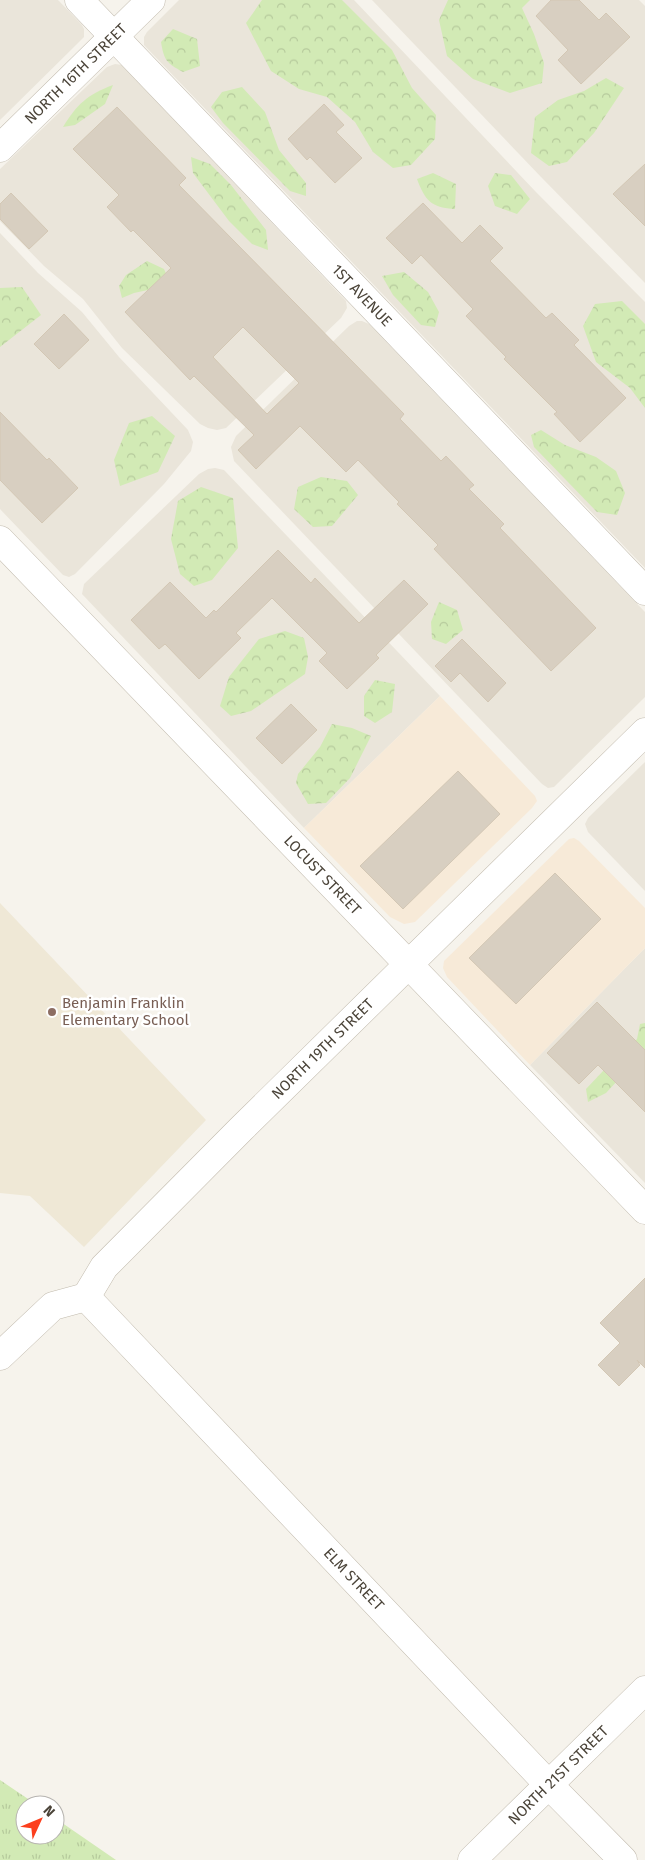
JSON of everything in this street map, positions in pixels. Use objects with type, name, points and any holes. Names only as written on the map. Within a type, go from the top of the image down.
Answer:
[{"type":"street","name":"1ST AVENUE","points":[[79,0],[645,591]]},
{"type":"street","name":"NORTH 16TH STREET","points":[[0,148],[151,0]]},
{"type":"street","name":"LOCUST STREET","points":[[0,540],[645,1210]]},
{"type":"street","name":"NORTH 19TH STREET","points":[[86,1297],[104,1267],[241,1128],[645,732]]},
{"type":"street","points":[[0,1356],[53,1306],[86,1297]]},
{"type":"street","name":"ELM STREET","points":[[86,1297],[549,1785],[623,1860]]},
{"type":"street","name":"NORTH 21ST STREET","points":[[472,1860],[645,1690]]},
{"type":"shaded area","points":[[0,0],[58,0],[82,25],[84,37],[0,120]]},
{"type":"shaded area","points":[[179,0],[354,0],[535,191],[645,302],[645,568],[144,45],[144,37],[147,32]]},
{"type":"shaded area","points":[[372,0],[639,0],[645,6],[645,283],[542,178]]},
{"type":"shaded area","points":[[115,64],[122,65],[346,301],[347,308],[341,318],[226,428],[217,430],[200,424],[122,348],[83,299],[44,266],[0,221],[0,169],[107,67]]},
{"type":"shaded area","points":[[0,233],[38,273],[82,312],[119,357],[188,430],[193,442],[191,451],[164,484],[75,574],[69,577],[63,575],[0,509]]},
{"type":"shaded area","points":[[357,321],[369,324],[645,612],[645,697],[554,787],[548,788],[542,784],[234,461],[231,447],[236,436],[349,326]]},
{"type":"shaded area","points":[[208,469],[224,470],[440,696],[304,828],[82,594],[84,584],[199,474]]},
{"type":"shaded area","points":[[440,696],[535,796],[537,801],[415,922],[404,924],[390,917],[304,828]]},
{"type":"shaded area","points":[[645,762],[645,891],[588,832],[585,824],[588,818]]},
{"type":"shaded area","points":[[574,838],[645,908],[645,948],[530,1065],[447,977],[443,968],[444,961],[569,839]]},
{"type":"shaded area","name":"Benjamin Franklin Elementary School","points":[[0,903],[206,1120],[84,1247],[30,1196],[0,1193]]},
{"type":"shaded area","points":[[645,948],[645,1183],[530,1065]]},
{"type":"green space","points":[[262,0],[342,0],[392,50],[412,88],[436,115],[435,139],[411,165],[393,168],[373,152],[355,122],[327,97],[299,89],[271,71],[246,23]]},
{"type":"green space","points":[[448,0],[530,0],[522,8],[544,63],[542,83],[510,93],[473,79],[447,56],[439,20]]},
{"type":"green space","points":[[173,29],[197,39],[200,66],[183,72],[167,60],[163,53],[161,42]]},
{"type":"green space","points":[[606,78],[624,88],[594,133],[567,162],[549,166],[531,153],[535,117],[558,100],[584,91]]},
{"type":"green space","points":[[113,85],[105,104],[75,125],[63,127],[78,106],[89,97]]},
{"type":"green space","points":[[242,87],[265,112],[279,150],[306,183],[306,196],[290,191],[223,123],[211,107],[222,92]]},
{"type":"green space","points":[[191,157],[210,164],[231,185],[266,230],[268,250],[252,244],[229,221],[193,173]]},
{"type":"green space","points":[[433,173],[456,184],[455,209],[440,207],[426,198],[417,179]]},
{"type":"green space","points":[[495,173],[511,175],[530,199],[517,214],[495,206],[488,186]]},
{"type":"green space","points":[[147,261],[164,269],[171,285],[134,293],[122,298],[119,286],[126,275]]},
{"type":"green space","points":[[404,272],[428,292],[439,312],[435,327],[421,325],[393,295],[382,276]]},
{"type":"green space","points":[[22,287],[41,315],[0,347],[0,288]]},
{"type":"green space","points":[[622,301],[645,324],[645,408],[630,388],[596,362],[583,326],[595,304]]},
{"type":"green space","points":[[152,416],[175,436],[158,472],[120,486],[114,460],[129,423]]},
{"type":"green space","points":[[541,430],[565,445],[596,457],[616,471],[625,493],[617,515],[597,512],[534,447],[531,435]]},
{"type":"green space","points":[[321,477],[347,481],[358,495],[332,526],[313,527],[294,509],[298,487]]},
{"type":"green space","points":[[201,487],[233,498],[238,548],[212,580],[194,586],[180,574],[171,539],[178,501]]},
{"type":"green space","points":[[439,602],[457,610],[463,630],[446,644],[432,639],[431,622]]},
{"type":"green space","points":[[285,631],[304,638],[308,657],[305,674],[251,711],[231,716],[220,706],[229,677],[259,639]]},
{"type":"green space","points":[[375,680],[395,684],[392,712],[375,723],[364,716],[364,696]]},
{"type":"green space","points":[[332,724],[352,728],[371,736],[350,778],[326,803],[308,804],[296,783],[298,774],[320,747]]},
{"type":"green space","points":[[645,1023],[645,1051],[606,1093],[588,1102],[586,1089],[637,1039],[640,1024]]},
{"type":"green space","points":[[0,1780],[22,1795],[15,1795],[15,1845],[65,1845],[65,1825],[116,1860],[0,1860]]},
{"type":"building","points":[[551,0],[579,0],[599,20],[606,13],[630,37],[581,84],[558,60],[568,50],[536,16]]},
{"type":"building","points":[[324,104],[344,125],[336,132],[362,158],[335,183],[310,157],[307,160],[288,139]]},
{"type":"building","points":[[117,107],[186,178],[179,185],[404,414],[400,419],[441,461],[446,456],[474,485],[469,489],[504,524],[500,528],[596,628],[551,671],[434,549],[438,545],[397,504],[399,502],[358,460],[346,472],[300,426],[256,469],[238,450],[254,435],[194,376],[190,380],[125,312],[171,268],[133,230],[131,232],[107,207],[119,195],[73,149]],"holes":[[[243,327],[299,383],[267,414],[213,357]]]},
{"type":"building","points":[[645,164],[645,226],[613,194]]},
{"type":"building","points":[[11,193],[48,231],[29,249],[0,219],[0,204]]},
{"type":"building","points":[[423,203],[462,243],[480,225],[503,248],[490,261],[546,318],[552,313],[579,340],[574,345],[626,398],[580,442],[554,414],[557,412],[504,359],[506,357],[466,316],[473,309],[421,255],[412,264],[386,238]]},
{"type":"building","points":[[64,314],[89,340],[59,369],[34,344]]},
{"type":"building","points":[[0,412],[47,460],[49,458],[78,488],[42,523],[0,480]]},
{"type":"building","points":[[278,550],[311,583],[315,578],[359,623],[404,580],[428,604],[376,655],[379,658],[347,689],[319,661],[327,653],[272,598],[236,633],[241,638],[199,679],[165,644],[159,649],[131,620],[170,582],[206,618],[214,610],[216,612]]},
{"type":"building","points":[[462,639],[506,683],[488,702],[460,673],[451,682],[435,666]]},
{"type":"building","points":[[291,704],[317,730],[282,764],[256,738]]},
{"type":"building","points":[[458,771],[500,814],[403,909],[360,866]]},
{"type":"building","points":[[555,873],[601,919],[516,1004],[469,958]]},
{"type":"building","points":[[597,1002],[645,1050],[645,1112],[598,1065],[579,1084],[547,1053]]},
{"type":"building","points":[[645,1278],[645,1368],[637,1360],[640,1365],[619,1386],[598,1365],[620,1343],[600,1323]]},
{"type":"place","name":"Benjamin Franklin Elementary School","points":[[52,1012]]}]
